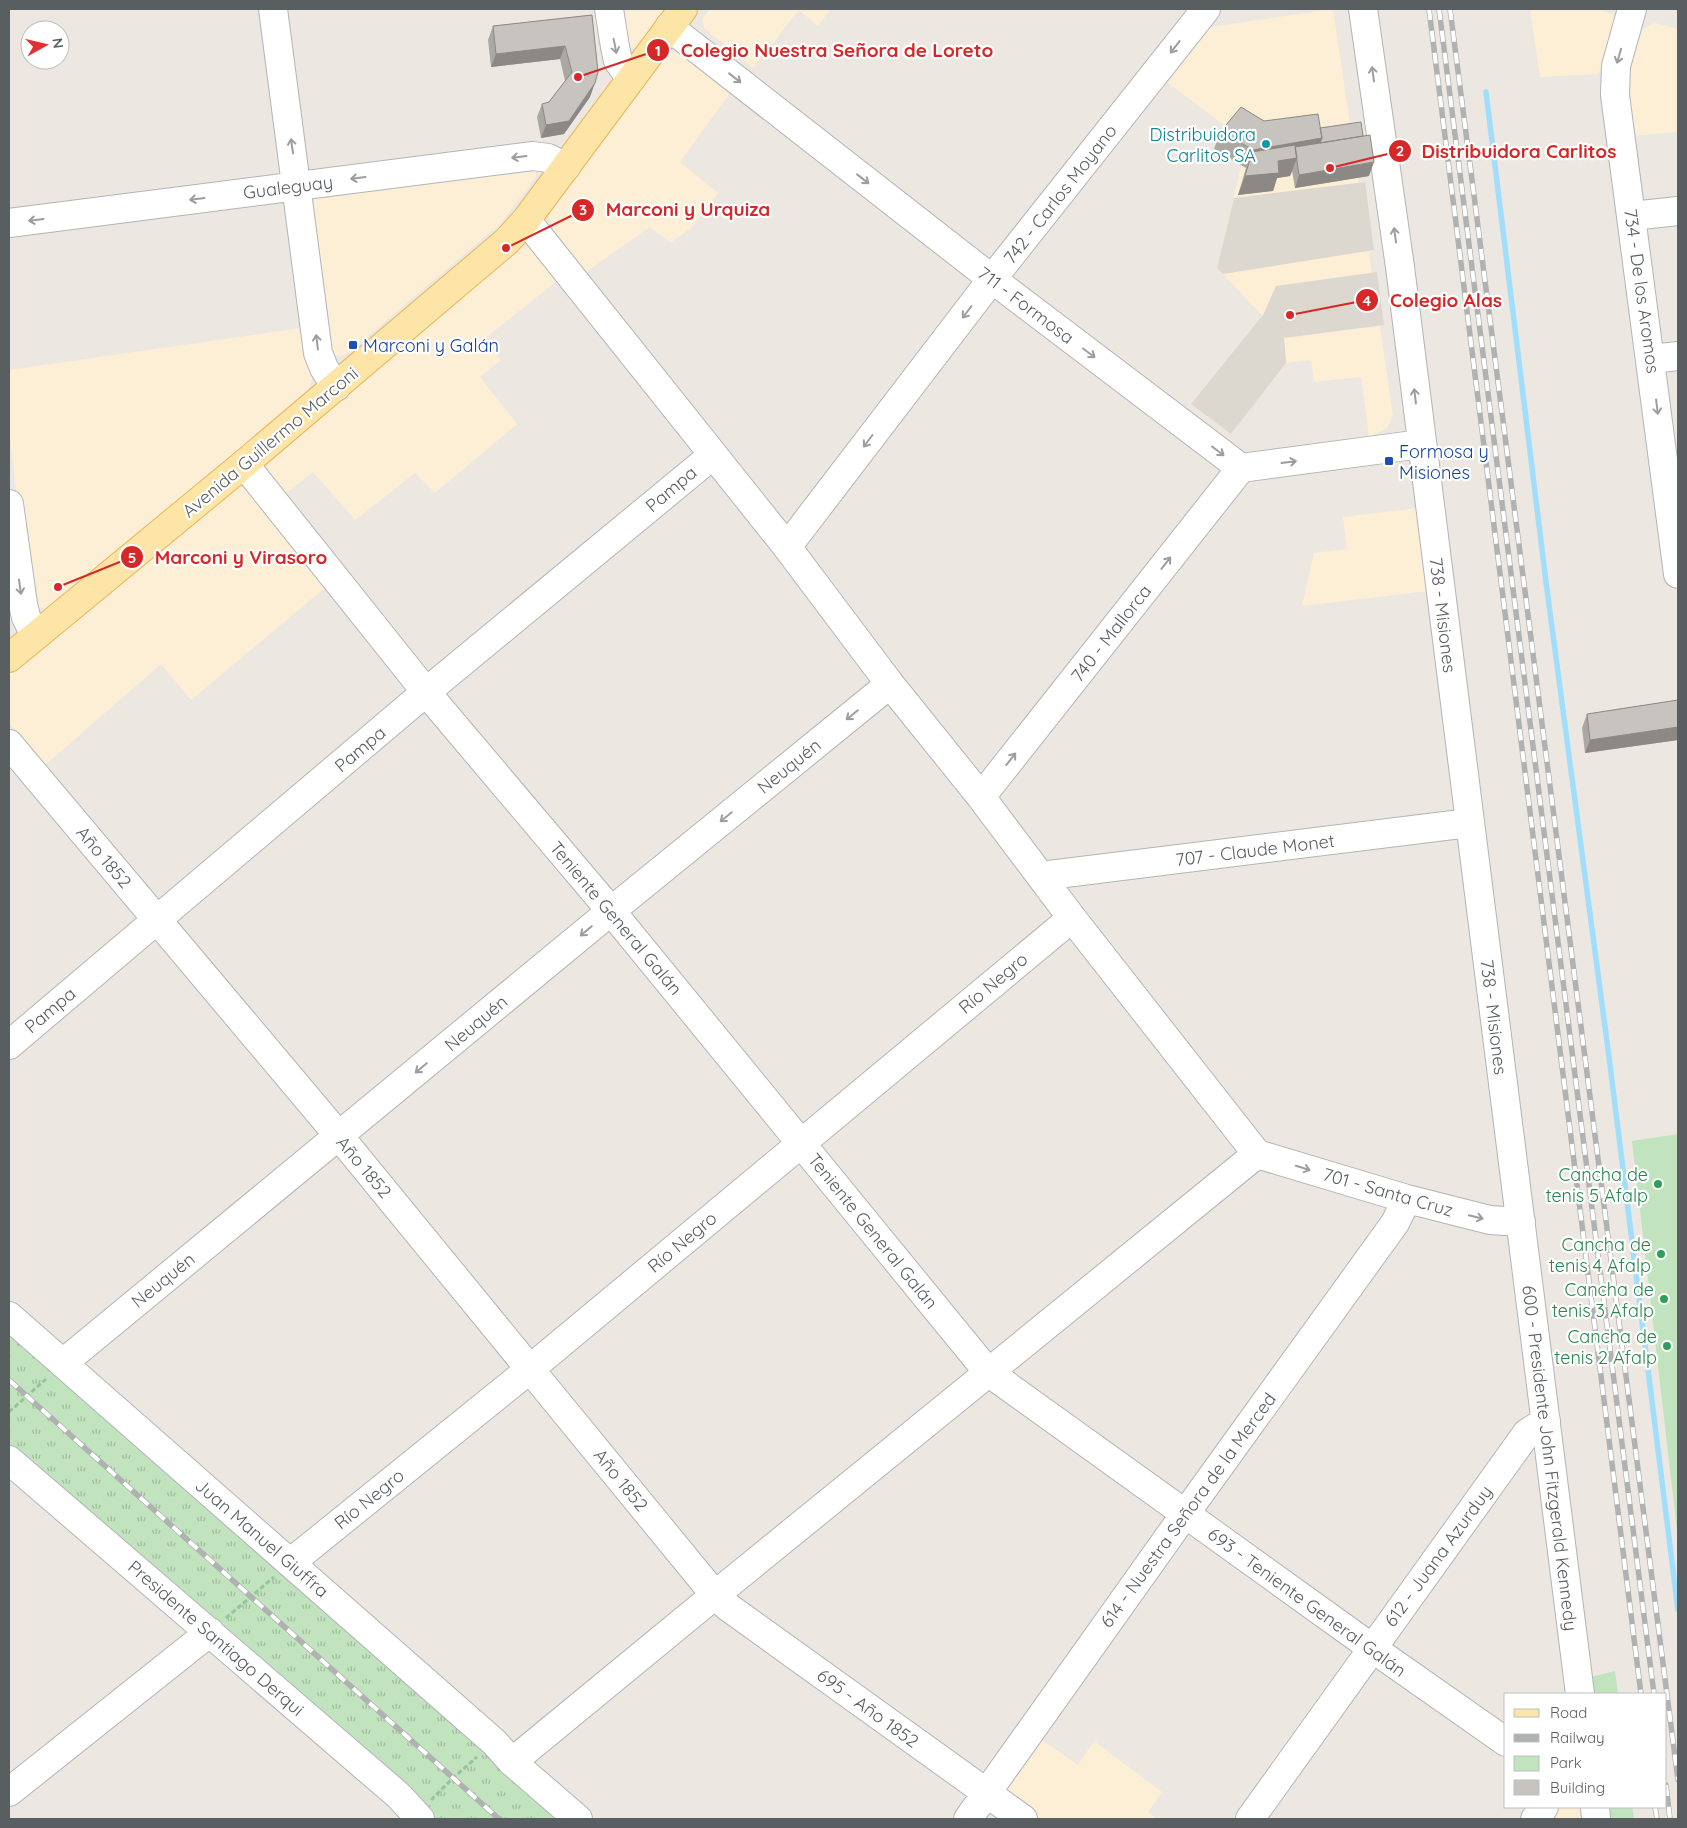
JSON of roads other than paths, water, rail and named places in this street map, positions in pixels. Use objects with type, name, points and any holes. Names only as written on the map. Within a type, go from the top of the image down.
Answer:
[{"type":"main road","name":"Avenida Guillermo Marconi","points":[[9,658],[244,464],[507,241],[526,220],[676,18]]},
{"type":"street","points":[[273,9],[318,353],[324,368],[336,386]]},
{"type":"street","points":[[609,9],[614,48],[618,61],[631,79]]},
{"type":"street","name":"742 - Carlos Moyano","points":[[787,547],[992,279],[1206,9]]},
{"type":"street","name":"738 - Misiones","points":[[1363,9],[1400,267],[1521,1222]]},
{"type":"street","name":"734 - De los Aromos","points":[[1632,9],[1616,66],[1614,80],[1615,96],[1675,521],[1678,574]]},
{"type":"street","name":"711 - Formosa","points":[[676,18],[992,279],[1240,468]]},
{"type":"street","name":"Gualeguay","points":[[9,223],[533,156],[548,158],[566,167]]},
{"type":"street","points":[[1632,216],[1678,211]]},
{"type":"street","points":[[512,1762],[715,1594],[1257,1154],[1072,918],[981,797],[890,684],[787,547],[526,220]]},
{"type":"street","points":[[1651,359],[1678,356]]},
{"type":"street","points":[[1240,468],[1421,444]]},
{"type":"street","name":"Pampa","points":[[9,1045],[426,692],[712,454]]},
{"type":"street","name":"Teniente General Galán","points":[[244,464],[426,692],[611,911],[988,1372]]},
{"type":"street","name":"740 - Mallorca","points":[[981,797],[1240,468]]},
{"type":"street","points":[[9,504],[23,604],[26,617],[35,636]]},
{"type":"street","name":"Neuquén","points":[[63,1363],[611,911],[890,684]]},
{"type":"street","name":"Año 1852","points":[[9,744],[338,1136],[715,1594]]},
{"type":"street","name":"707 - Claude Monet","points":[[1041,876],[1469,823]]},
{"type":"street","name":"Río Negro","points":[[290,1563],[530,1369],[1072,918]]},
{"type":"street","name":"701 - Santa Cruz","points":[[1257,1154],[1407,1199],[1490,1220],[1521,1222]]},
{"type":"street","name":"614 - Nuestra Señora de la Merced","points":[[968,1819],[1395,1223],[1407,1199]]},
{"type":"street","name":"600 - Presidente John Fitzgerald Kennedy","points":[[1521,1222],[1580,1693]]},
{"type":"street","name":"Juan Manuel Giuffra","points":[[9,1316],[494,1742],[512,1762],[578,1819]]},
{"type":"street","name":"693 - Teniente General Galán","points":[[988,1372],[1504,1741]]},
{"type":"street","name":"612 - Juana Azurduy","points":[[1250,1819],[1527,1433],[1546,1421]]},
{"type":"street","name":"Presidente Santiago Derqui","points":[[9,1460],[399,1796],[418,1817]]},
{"type":"street","name":"695 - Año 1852","points":[[715,1594],[728,1607],[1023,1819]]},
{"type":"street","points":[[9,1792],[210,1632]]},
{"type":"street","points":[[1535,1819],[1543,1808]]},
{"type":"waterway","points":[[1486,92],[1546,582],[1609,1057],[1678,1610]]},
{"type":"railway","points":[[1429,9],[1641,1693]]},
{"type":"railway","points":[[1439,9],[1654,1693]]},
{"type":"railway","points":[[1450,9],[1667,1693]]},
{"type":"railway","points":[[9,1380],[499,1819]]},
{"type":"railway","points":[[1667,1695],[1678,1780]]},
{"type":"railway","points":[[1667,1794],[1670,1819]]},
{"type":"railway","points":[[1655,1808],[1657,1819]]},
{"type":"place","name":"Colegio Nuestra Señora de Loreto","points":[[578,77]]},
{"type":"place","name":"Distribuidora Carlitos SA","points":[[1266,144]]},
{"type":"place","name":"Distribuidora Carlitos","points":[[1330,168]]},
{"type":"place","name":"Marconi y Urquiza","points":[[506,248]]},
{"type":"place","name":"Colegio Alas","points":[[1290,315]]},
{"type":"place","name":"Marconi y Galán","points":[[353,345]]},
{"type":"place","name":"Formosa y Misiones","points":[[1389,461]]},
{"type":"place","name":"Marconi y Virasoro","points":[[58,587]]},
{"type":"place","name":"Cancha de tenis 5 Afalp","points":[[1658,1184]]},
{"type":"place","name":"Cancha de tenis 4 Afalp","points":[[1661,1254]]},
{"type":"place","name":"Cancha de tenis 3 Afalp","points":[[1664,1299]]},
{"type":"place","name":"Cancha de tenis 2 Afalp","points":[[1667,1346]]}]
